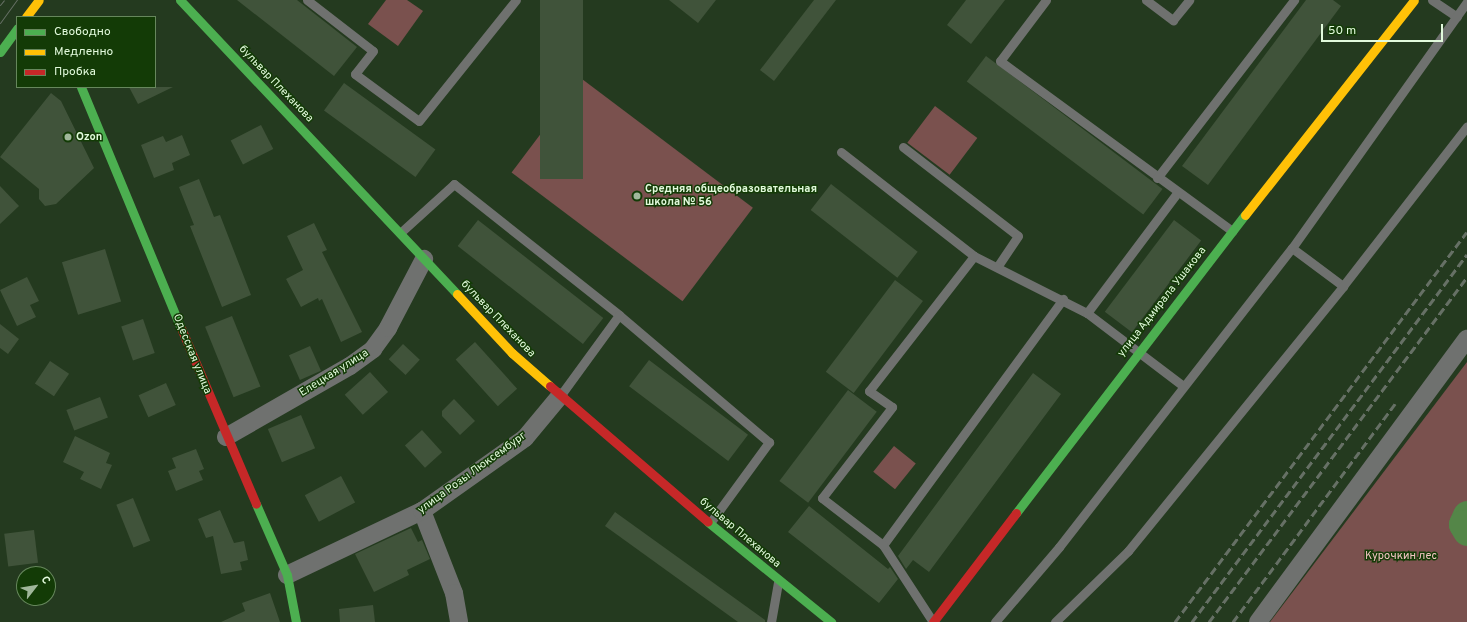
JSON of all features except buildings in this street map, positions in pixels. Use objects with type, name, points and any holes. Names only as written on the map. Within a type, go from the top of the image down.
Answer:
[{"type":"street","name":"бульвар Плеханова","points":[[180,0],[512,353],[559,397],[779,582],[831,622]]},
{"type":"street","name":"улица Адмирала Ушакова","points":[[933,622],[1139,351],[1414,0]]},
{"type":"street","points":[[0,52],[16,30]]},
{"type":"street","name":"Одесская улица","points":[[81,88],[226,437],[287,574],[296,622]]},
{"type":"street","name":"Елецкая улица","points":[[226,437],[350,366],[372,349],[388,328],[424,259]]},
{"type":"street","points":[[1258,622],[1467,340]]},
{"type":"street","name":"улица Розы Люксембург","points":[[287,574],[422,511],[525,438],[559,397]]},
{"type":"street","points":[[422,511],[454,593],[459,622]]},
{"type":"lane","points":[[307,0],[373,51],[355,74],[419,121],[516,0]]},
{"type":"lane","points":[[1046,0],[1000,61],[1176,193],[1232,231]]},
{"type":"lane","points":[[1146,0],[1173,20],[1189,0]]},
{"type":"lane","points":[[1157,178],[1294,0]]},
{"type":"lane","points":[[1432,0],[1457,17]]},
{"type":"lane","points":[[995,622],[1059,547],[1292,248],[1467,2]]},
{"type":"lane","points":[[1055,622],[1128,551],[1343,286],[1467,126]]},
{"type":"lane","points":[[903,147],[1018,236],[997,267]]},
{"type":"lane","points":[[841,152],[974,256],[1063,299],[1087,313],[1139,351],[1183,386]]},
{"type":"lane","points":[[400,233],[454,184],[619,315],[769,442],[710,523]]},
{"type":"lane","points":[[1087,313],[1176,193]]},
{"type":"lane","points":[[1292,248],[1343,286]]},
{"type":"lane","points":[[933,622],[883,545],[822,498],[892,407],[869,391],[974,256]]},
{"type":"lane","points":[[883,545],[1063,299]]},
{"type":"lane","points":[[559,397],[619,315]]},
{"type":"lane","points":[[771,622],[779,582]]},
{"type":"green space","points":[[386,0],[407,0],[423,11],[398,46],[368,24]]},
{"type":"green space","points":[[582,79],[753,208],[682,301],[512,172]]},
{"type":"green space","points":[[935,106],[977,138],[950,175],[907,143]]},
{"type":"green space","name":"Курочкин лес","points":[[1467,362],[1467,622],[1270,622]]},
{"type":"green space","points":[[894,446],[916,464],[895,489],[873,472]]},
{"type":"waterway","points":[[1467,515],[1463,524],[1467,531]]},
{"type":"tram line","points":[[0,5],[4,0]]},
{"type":"tram line","points":[[0,23],[17,0]]},
{"type":"railway","points":[[1175,622],[1467,232]]},
{"type":"railway","points":[[1192,622],[1467,254]]},
{"type":"railway","points":[[1209,622],[1467,277]]},
{"type":"railway","points":[[1233,622],[1395,404]]},
{"type":"traffic: fast","points":[[180,0],[457,294]]},
{"type":"traffic: fast","points":[[0,52],[16,30]]},
{"type":"traffic: fast","points":[[81,88],[181,328]]},
{"type":"traffic: fast","points":[[1016,513],[1245,215]]},
{"type":"traffic: fast","points":[[256,504],[287,575],[296,622]]},
{"type":"traffic: fast","points":[[708,522],[831,622]]},
{"type":"traffic: slow","points":[[27,16],[39,0]]},
{"type":"traffic: slow","points":[[1245,215],[1414,0]]},
{"type":"traffic: slow","points":[[457,294],[512,353],[550,386]]},
{"type":"traffic: jam","points":[[181,328],[256,504]]},
{"type":"traffic: jam","points":[[550,386],[708,522]]},
{"type":"traffic: jam","points":[[933,622],[1016,513]]},
{"type":"place","name":"Ozon","points":[[68,137]]},
{"type":"place","name":"Средняя общеобразовательная школа № 56","points":[[637,196]]}]
